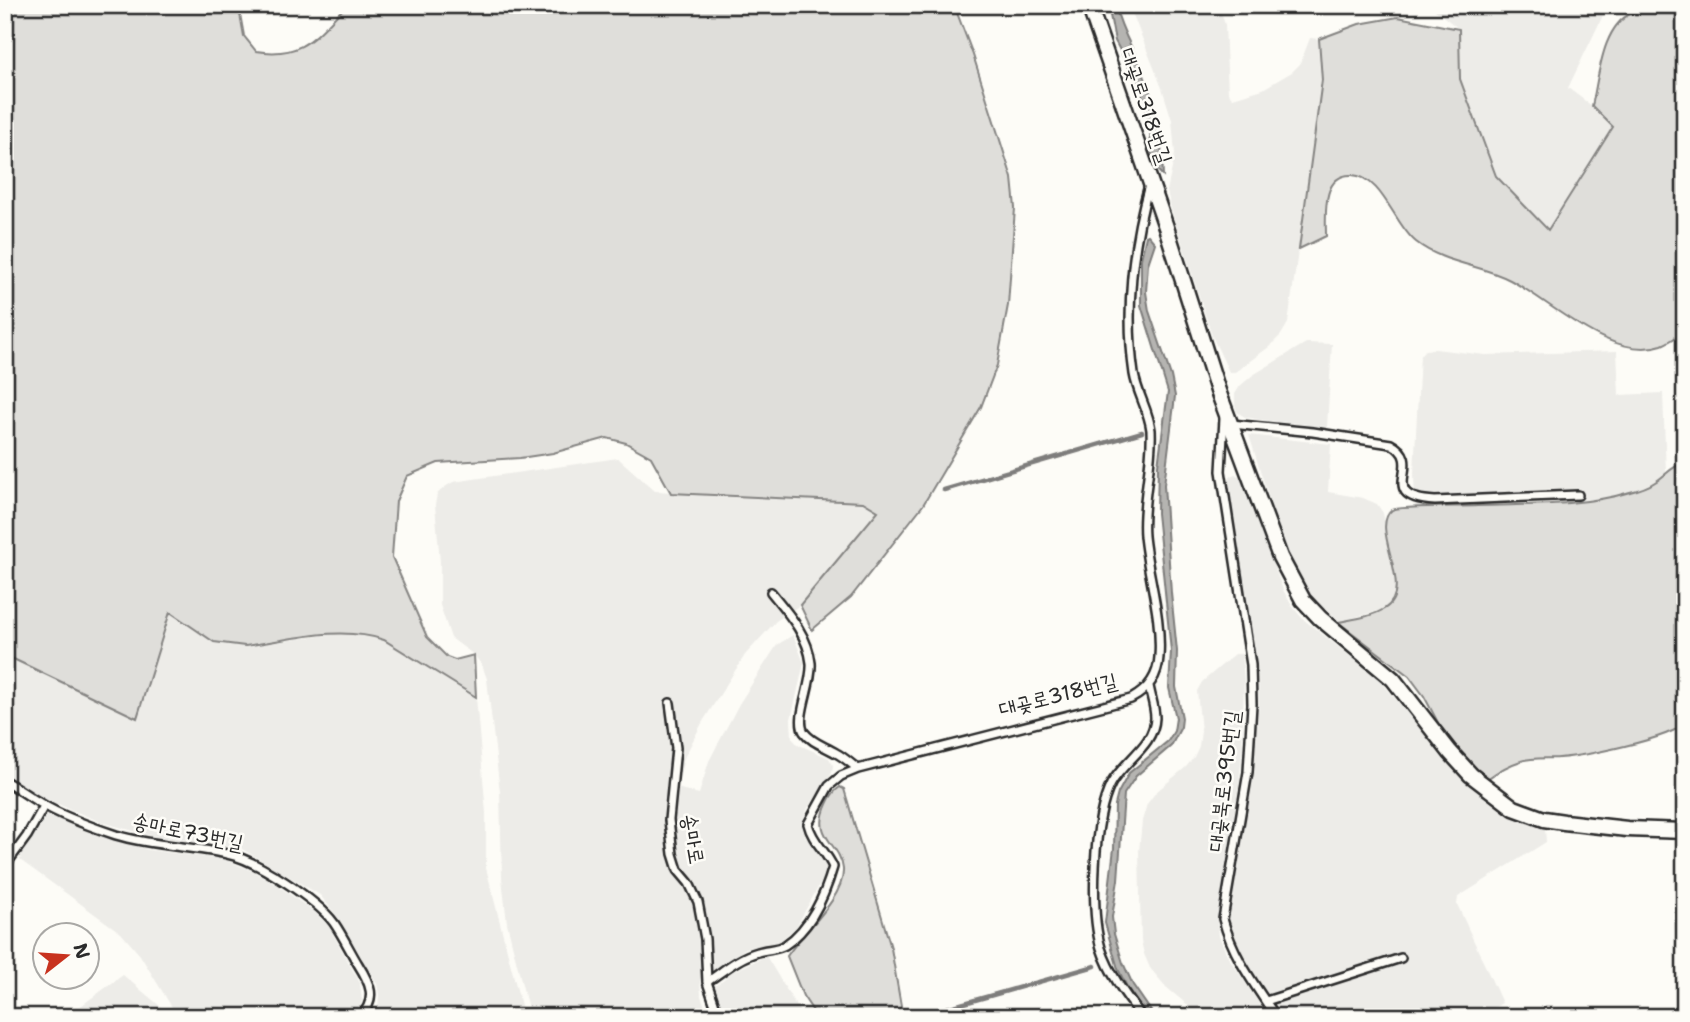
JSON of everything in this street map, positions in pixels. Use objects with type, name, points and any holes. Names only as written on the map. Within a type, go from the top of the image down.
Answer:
[{"type":"street","name":"대곶로318번길","points":[[1088,5],[1150,181],[1225,410],[1280,557],[1303,600],[1320,618],[1393,679],[1471,775],[1514,808],[1544,819],[1626,829],[1685,831]]},
{"type":"lane","name":"대곶로318번길","points":[[707,982],[747,956],[778,949],[787,944],[818,907],[833,867],[811,835],[808,824],[829,786],[841,776],[858,769],[1131,699],[1149,686],[1155,676],[1159,659],[1159,633],[1144,538],[1143,507],[1151,427],[1135,377],[1132,265],[1138,224],[1150,181]]},
{"type":"lane","name":"대곶북로395번길","points":[[1225,410],[1221,471],[1251,665],[1252,704],[1248,772],[1223,919],[1238,961],[1276,1017]]},
{"type":"lane","points":[[1231,424],[1313,432],[1391,444],[1401,449],[1405,456],[1403,487],[1407,495],[1415,500],[1578,495]]},
{"type":"lane","points":[[771,592],[796,624],[811,660],[811,680],[801,726],[816,743],[838,754],[858,769]]},
{"type":"lane","points":[[1142,1017],[1110,972],[1101,947],[1096,920],[1096,873],[1098,830],[1110,786],[1122,766],[1143,747],[1153,731],[1155,716],[1149,686]]},
{"type":"lane","name":"송마로","points":[[670,703],[676,748],[669,809],[672,843],[678,870],[689,883],[698,902],[705,939],[707,982],[719,1017]]},
{"type":"lane","name":"송마로73번길","points":[[5,781],[44,806],[127,837],[149,843],[231,854],[294,889],[317,905],[333,922],[366,977],[371,990],[369,1008],[360,1017]]},
{"type":"lane","points":[[5,866],[44,806]]},
{"type":"lane","points":[[1266,1001],[1401,958]]},
{"type":"shaded area","points":[[5,5],[235,5],[240,14],[244,36],[256,51],[272,53],[298,48],[308,42],[347,5],[954,5],[973,55],[1012,178],[1015,208],[1008,305],[997,365],[981,407],[923,505],[851,597],[812,630],[800,605],[878,511],[863,502],[671,493],[651,457],[626,443],[607,438],[553,453],[520,458],[438,463],[407,476],[396,501],[392,557],[427,637],[447,657],[455,660],[474,655],[476,697],[384,640],[332,634],[245,646],[214,642],[170,612],[137,718],[5,655]]},
{"type":"shaded area","points":[[1108,5],[1115,5],[1121,25],[1149,87],[1158,124],[1163,176],[1152,164],[1145,106],[1139,86],[1115,41]]},
{"type":"shaded area","points":[[1129,5],[1219,5],[1225,25],[1228,93],[1233,98],[1263,89],[1292,72],[1300,64],[1310,38],[1319,39],[1322,80],[1288,323],[1269,347],[1235,372],[1229,372],[1212,336],[1171,209],[1167,191],[1175,154],[1172,120]]},
{"type":"shaded area","points":[[1429,5],[1608,5],[1568,88],[1592,106],[1613,127],[1548,230],[1496,176],[1460,79],[1459,29]]},
{"type":"shaded area","points":[[1685,5],[1685,331],[1677,337],[1662,345],[1643,348],[1603,338],[1510,280],[1438,255],[1416,242],[1408,235],[1380,192],[1363,178],[1352,175],[1335,181],[1330,189],[1326,208],[1326,236],[1299,249],[1322,80],[1319,39],[1359,24],[1398,17],[1459,29],[1460,79],[1496,176],[1548,230],[1613,127],[1592,106],[1608,40],[1622,19],[1644,9]]},
{"type":"shaded area","points":[[1148,235],[1155,243],[1148,264],[1146,292],[1149,311],[1175,396],[1164,485],[1177,651],[1176,687],[1182,718],[1181,727],[1171,746],[1136,776],[1124,794],[1118,880],[1112,917],[1123,963],[1133,985],[1155,1017],[1147,1017],[1127,987],[1118,969],[1105,923],[1118,793],[1129,773],[1168,741],[1174,731],[1176,718],[1169,688],[1171,651],[1157,513],[1158,465],[1168,392],[1141,305],[1141,259]]},
{"type":"shaded area","points":[[1306,343],[1332,344],[1327,427],[1260,420],[1237,412],[1235,394],[1240,386],[1253,375]]},
{"type":"shaded area","points":[[1425,350],[1485,355],[1617,351],[1619,395],[1663,393],[1666,473],[1653,484],[1597,499],[1415,507],[1414,472],[1420,355]]},
{"type":"shaded area","points":[[1249,435],[1331,444],[1328,492],[1363,498],[1377,504],[1383,513],[1395,587],[1395,596],[1385,609],[1338,622],[1310,596],[1297,573],[1277,524]]},
{"type":"shaded area","points":[[618,458],[655,491],[863,502],[879,511],[800,605],[776,621],[745,655],[702,723],[684,758],[677,788],[699,794],[709,761],[739,704],[777,645],[793,635],[804,663],[791,719],[792,738],[797,744],[829,758],[833,765],[832,773],[801,823],[805,836],[823,859],[825,875],[796,927],[781,940],[746,948],[700,979],[701,996],[709,1017],[530,1017],[507,923],[502,878],[500,792],[487,679],[482,665],[474,655],[451,638],[440,605],[440,562],[435,505],[437,494],[445,487],[453,482]]},
{"type":"shaded area","points":[[1685,462],[1685,723],[1677,729],[1645,741],[1587,754],[1526,760],[1507,766],[1487,779],[1443,732],[1424,696],[1409,676],[1338,622],[1373,614],[1384,609],[1393,600],[1395,574],[1385,530],[1386,519],[1392,510],[1554,504],[1612,497],[1646,487]]},
{"type":"shaded area","points":[[1235,474],[1240,477],[1283,590],[1303,619],[1379,679],[1458,774],[1491,803],[1523,822],[1545,828],[1546,842],[1458,897],[1457,904],[1502,1003],[1479,1017],[1283,1017],[1235,943],[1229,922],[1230,910],[1245,826],[1259,704],[1258,674],[1228,482]]},
{"type":"shaded area","points":[[170,612],[214,642],[230,645],[245,646],[342,633],[370,636],[384,640],[476,697],[486,813],[486,868],[524,1017],[370,1017],[378,1008],[377,984],[340,920],[320,895],[242,849],[152,836],[101,822],[43,798],[5,775],[5,655],[137,718]]},
{"type":"shaded area","points":[[1235,654],[1242,654],[1244,681],[1242,753],[1217,920],[1219,936],[1227,955],[1268,1017],[1202,1017],[1166,987],[1150,968],[1144,954],[1141,941],[1139,851],[1147,804],[1156,792],[1186,767],[1199,746],[1201,731],[1197,691],[1202,682]]},
{"type":"shaded area","points":[[840,787],[844,789],[891,948],[901,1006],[900,1012],[890,1017],[817,1017],[803,996],[787,956],[830,903],[842,880],[841,860],[822,825],[828,801]]},
{"type":"shaded area","points":[[47,815],[149,850],[223,859],[253,871],[277,885],[317,914],[329,927],[360,983],[362,1001],[359,1009],[347,1017],[178,1017],[140,955],[121,933],[20,860],[22,851]]},
{"type":"shaded area","points":[[766,956],[803,1017],[725,1017],[713,988],[732,972]]},
{"type":"shaded area","points":[[123,975],[173,1017],[62,1017],[74,1011]]},
{"type":"waterway","points":[[944,490],[1142,432]]},
{"type":"waterway","points":[[915,1017],[1095,966]]}]
